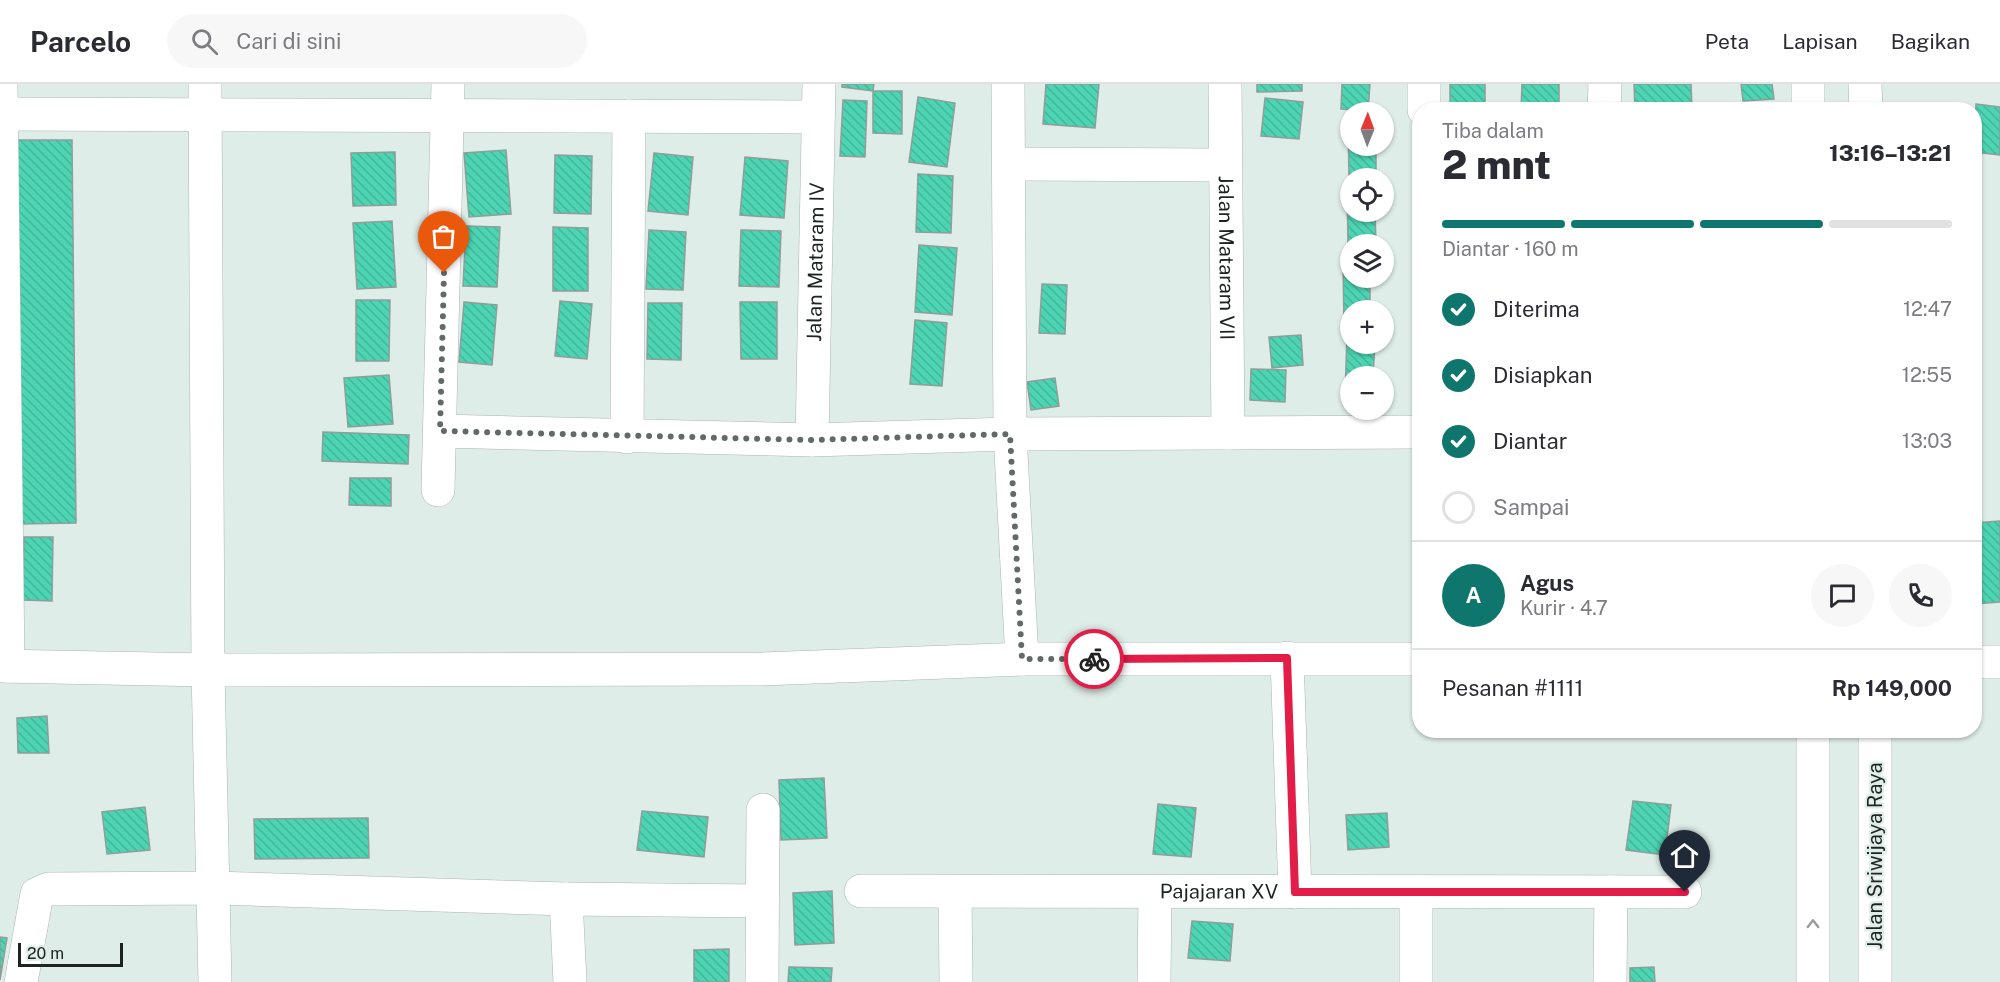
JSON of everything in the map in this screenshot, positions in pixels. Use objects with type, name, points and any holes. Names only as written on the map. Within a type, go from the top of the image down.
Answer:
[{"type":"street","name":"Jalan Mataram IV","points":[[812,440],[819,84]]},
{"type":"street","points":[[1008,84],[1010,434],[1022,659]]},
{"type":"street","name":"Jalan Mataram VII","points":[[1225,84],[1228,433]]},
{"type":"street","points":[[1424,84],[1424,102]]},
{"type":"street","points":[[1605,84],[1605,102]]},
{"type":"street","points":[[1808,84],[1808,102]]},
{"type":"street","points":[[1865,84],[1866,102]]},
{"type":"street","points":[[818,117],[629,116],[448,100],[205,99],[1,104],[4,666],[208,669],[750,669],[1022,659],[1412,658]]},
{"type":"street","points":[[205,99],[208,669],[215,982]]},
{"type":"street","points":[[438,490],[448,100]]},
{"type":"street","points":[[627,437],[629,116]]},
{"type":"street","points":[[1009,164],[1224,165]]},
{"type":"street","points":[[440,431],[812,440],[1010,434],[1412,432]]},
{"type":"street","points":[[1287,658],[1295,892]]},
{"type":"street","points":[[1982,662],[2000,662]]},
{"type":"street","points":[[1813,738],[1813,982]]},
{"type":"street","name":"Jalan Sriwijaya Raya","points":[[1875,738],[1875,982]]},
{"type":"street","points":[[762,982],[763,810]]},
{"type":"street","points":[[21,982],[38,894],[48,889],[214,888],[566,899],[761,901]]},
{"type":"street","name":"Pajajaran XV","points":[[861,891],[1685,892]]},
{"type":"street","points":[[955,892],[956,982]]},
{"type":"street","points":[[1154,982],[1155,892]]},
{"type":"street","points":[[1416,892],[1416,982]]},
{"type":"street","points":[[1610,982],[1611,892]]},
{"type":"street","points":[[566,899],[570,982]]},
{"type":"building","points":[[842,84],[874,84],[873,91],[842,87]]},
{"type":"building","points":[[1046,84],[1099,84],[1095,128],[1043,124]]},
{"type":"building","points":[[1257,84],[1302,84],[1302,91],[1257,92]]},
{"type":"building","points":[[1342,84],[1370,84],[1369,102],[1341,102]]},
{"type":"building","points":[[1450,84],[1485,84],[1485,102],[1450,102]]},
{"type":"building","points":[[1522,84],[1559,84],[1559,102],[1521,102]]},
{"type":"building","points":[[1634,84],[1691,84],[1692,102],[1635,102]]},
{"type":"building","points":[[1741,84],[1772,84],[1774,99],[1743,101]]},
{"type":"building","points":[[873,91],[902,91],[902,134],[873,133]]},
{"type":"building","points":[[918,97],[955,103],[947,167],[909,162]]},
{"type":"building","points":[[1265,98],[1303,102],[1299,139],[1261,136]]},
{"type":"building","points":[[843,100],[867,101],[865,157],[840,156]]},
{"type":"building","points":[[1982,105],[2000,107],[2000,155],[1982,153]]},
{"type":"building","points":[[15,140],[72,140],[76,523],[19,524]]},
{"type":"building","points":[[506,150],[511,214],[469,217],[464,153]]},
{"type":"building","points":[[395,152],[396,205],[353,206],[351,153]]},
{"type":"building","points":[[654,153],[693,157],[688,215],[648,211]]},
{"type":"building","points":[[555,155],[592,156],[591,214],[554,213]]},
{"type":"building","points":[[1349,156],[1376,156],[1376,168],[1349,168]]},
{"type":"building","points":[[745,157],[788,161],[784,218],[740,215]]},
{"type":"building","points":[[918,174],[953,176],[951,233],[916,232]]},
{"type":"building","points":[[392,221],[396,287],[357,289],[353,223]]},
{"type":"building","points":[[1348,222],[1375,222],[1376,234],[1348,234]]},
{"type":"building","points":[[466,226],[500,227],[497,287],[463,286]]},
{"type":"building","points":[[553,227],[588,228],[588,291],[553,291]]},
{"type":"building","points":[[649,230],[686,232],[683,290],[646,289]]},
{"type":"building","points":[[741,230],[781,231],[779,287],[739,286]]},
{"type":"building","points":[[919,245],[957,248],[952,315],[915,312]]},
{"type":"building","points":[[1042,284],[1067,285],[1065,334],[1039,333]]},
{"type":"building","points":[[1343,288],[1370,288],[1370,300],[1344,300]]},
{"type":"building","points":[[356,300],[390,300],[389,361],[356,361]]},
{"type":"building","points":[[560,301],[592,304],[587,359],[555,356]]},
{"type":"building","points":[[464,302],[497,305],[492,365],[459,362]]},
{"type":"building","points":[[740,302],[777,302],[777,359],[741,359]]},
{"type":"building","points":[[648,303],[682,303],[681,360],[647,359]]},
{"type":"building","points":[[915,320],[947,323],[942,386],[910,384]]},
{"type":"building","points":[[1301,335],[1303,365],[1272,368],[1269,337]]},
{"type":"building","points":[[1346,354],[1374,354],[1374,366],[1346,366]]},
{"type":"building","points":[[1251,369],[1286,370],[1285,402],[1250,400]]},
{"type":"building","points":[[389,375],[393,424],[348,427],[344,378]]},
{"type":"building","points":[[1055,378],[1059,406],[1031,410],[1027,382]]},
{"type":"building","points":[[323,432],[409,435],[408,464],[322,461]]},
{"type":"building","points":[[350,478],[391,478],[391,506],[349,505]]},
{"type":"building","points":[[2000,521],[2000,602],[1982,603],[1982,522]]},
{"type":"building","points":[[24,537],[53,537],[52,601],[23,600]]},
{"type":"building","points":[[47,716],[49,753],[18,753],[17,718]]},
{"type":"building","points":[[824,778],[827,838],[781,840],[779,780]]},
{"type":"building","points":[[1633,801],[1671,805],[1665,855],[1626,850]]},
{"type":"building","points":[[1158,804],[1196,808],[1191,857],[1153,854]]},
{"type":"building","points":[[145,807],[150,850],[107,854],[102,812]]},
{"type":"building","points":[[642,811],[708,817],[704,857],[637,850]]},
{"type":"building","points":[[1387,813],[1389,847],[1348,850],[1346,815]]},
{"type":"building","points":[[368,818],[369,858],[255,859],[254,819]]},
{"type":"building","points":[[832,891],[834,943],[795,945],[793,893]]},
{"type":"building","points":[[1192,921],[1233,924],[1230,961],[1188,958]]},
{"type":"building","points":[[0,937],[7,938],[0,980]]},
{"type":"building","points":[[729,949],[729,982],[694,982],[694,950]]},
{"type":"building","points":[[789,967],[832,968],[831,982],[788,982]]},
{"type":"building","points":[[1654,967],[1655,982],[1630,982],[1630,968]]},
{"type":"way so far","points":[[444,273],[440,431],[812,440],[1010,434],[1022,659],[1094,659]]},
{"type":"route","points":[[1094,659],[1287,658],[1295,892],[1685,892]]}]
